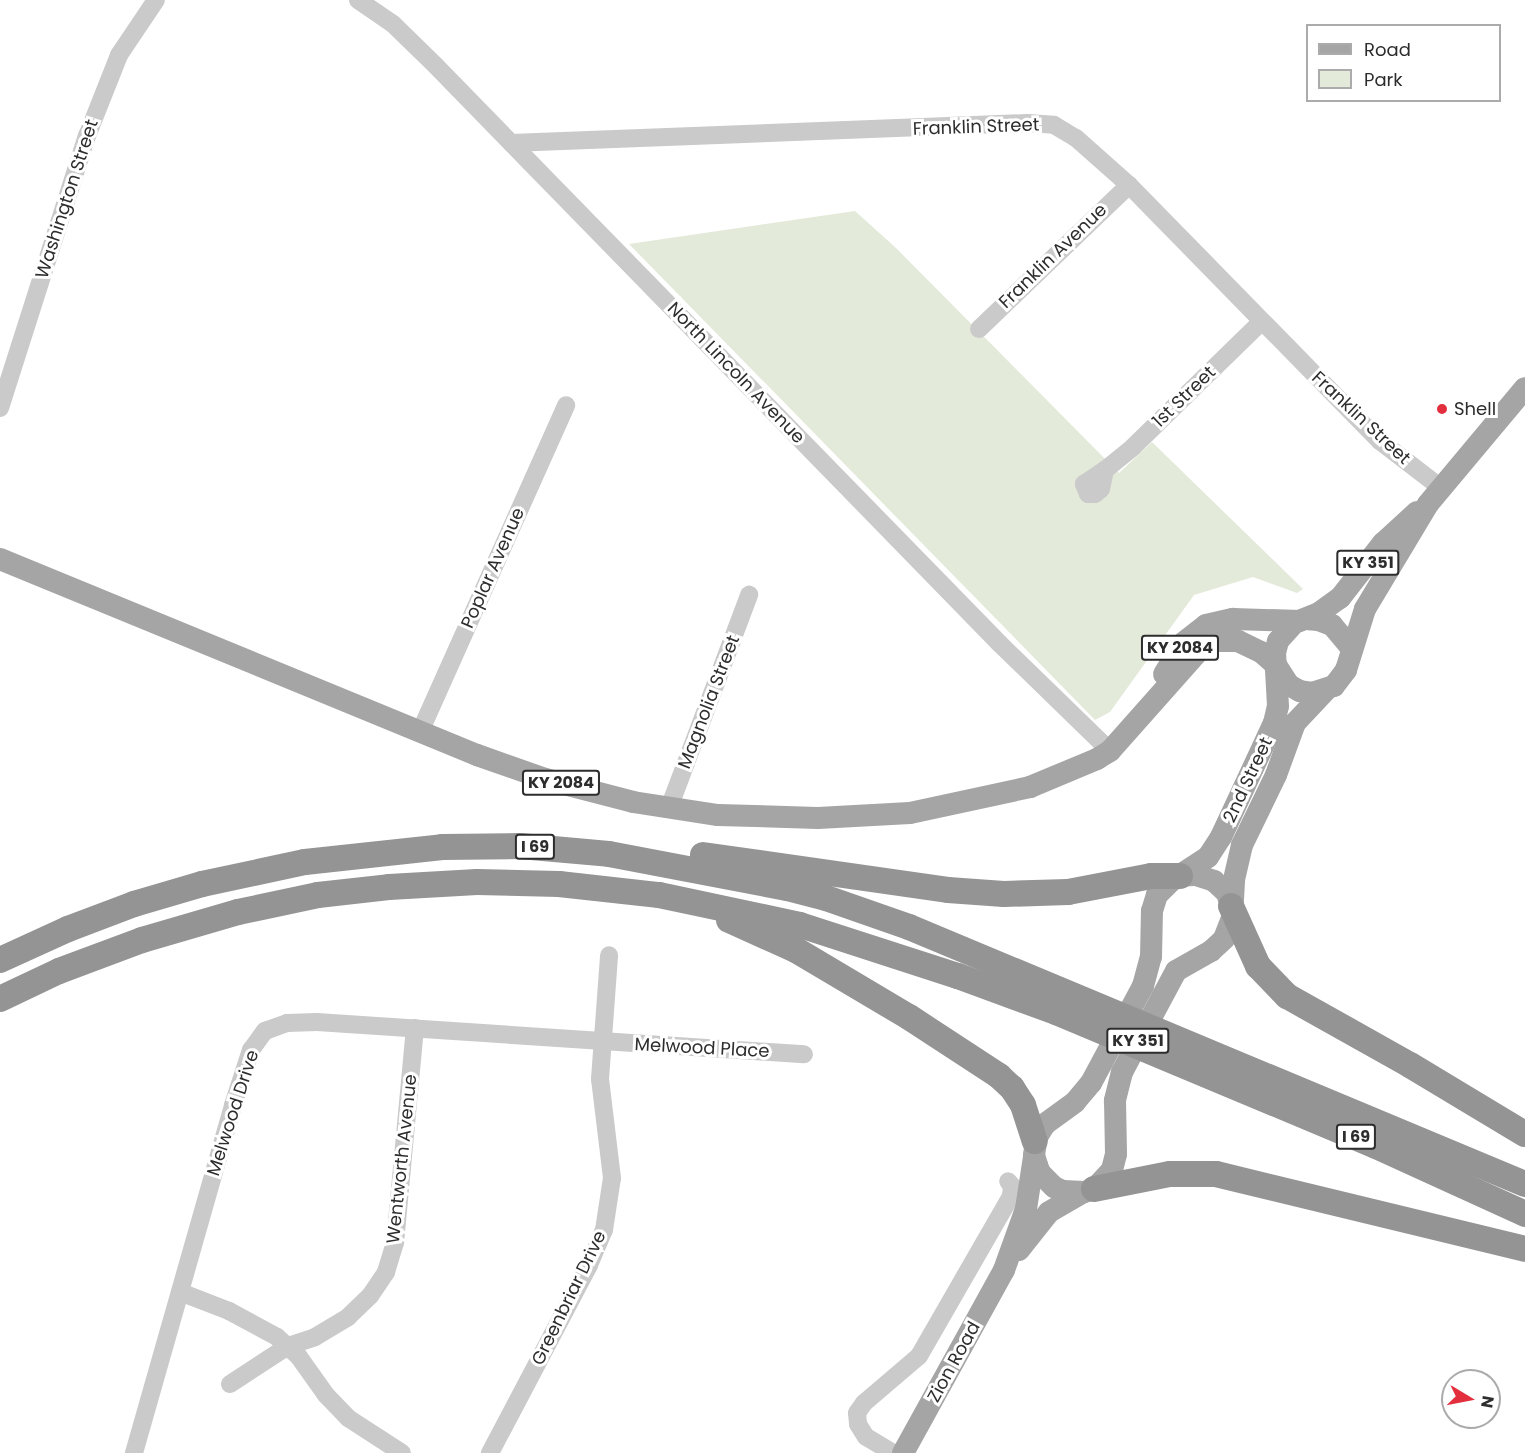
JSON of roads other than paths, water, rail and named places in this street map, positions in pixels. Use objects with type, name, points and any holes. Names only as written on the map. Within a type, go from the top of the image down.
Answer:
[{"type":"highway","points":[[520,846],[672,851],[948,890],[1004,894],[1068,892],[1151,876],[1180,876]]},
{"type":"highway","name":"I 69","points":[[0,960],[68,929],[134,904],[202,884],[271,868],[442,847],[520,846],[609,854],[748,879],[826,898],[909,927],[1060,1003],[1189,1058],[1525,1214]]},
{"type":"highway","name":"I 69","points":[[0,999],[59,971],[142,940],[238,912],[318,895],[389,887],[477,882],[559,884],[636,893],[749,913],[836,935],[958,976],[1060,1003]]},
{"type":"highway","points":[[636,893],[712,913],[747,927],[796,950],[909,1017],[991,1071],[1012,1088],[1023,1106],[1035,1148]]},
{"type":"highway","points":[[1231,906],[1258,966],[1287,996],[1410,1065],[1525,1134]]},
{"type":"highway","name":"I 69","points":[[1189,1058],[1525,1184]]},
{"type":"highway","points":[[1089,1191],[1170,1174],[1216,1174],[1525,1250]]},
{"type":"main road","name":"2nd Street","points":[[1035,1148],[1050,1119],[1081,1095],[1100,1067],[1143,986],[1152,945],[1154,903],[1163,887],[1202,862],[1216,848],[1269,738],[1278,706],[1276,665],[1278,641],[1285,631],[1331,606],[1340,598],[1383,543],[1434,495],[1525,388]]},
{"type":"main road","name":"2nd Street","points":[[1089,1191],[1108,1177],[1114,1164],[1115,1101],[1122,1072],[1176,971],[1211,951],[1224,939],[1230,929],[1231,906],[1242,845],[1276,775],[1288,738],[1302,713],[1326,690],[1341,680],[1365,609],[1434,495]]},
{"type":"main road","name":"KY 2084","points":[[0,559],[420,732],[545,779],[633,802],[669,808],[768,817],[828,818],[910,813],[1030,787],[1064,774],[1110,751],[1136,719],[1198,652],[1215,641],[1238,641],[1251,646],[1269,657],[1276,665]]},
{"type":"main road","name":"KY 2084","points":[[1136,719],[1184,642],[1200,629],[1219,621],[1233,619],[1303,620]]},
{"type":"main road","points":[[1303,620],[1318,620],[1332,625],[1351,648]]},
{"type":"main road","points":[[1276,665],[1281,676],[1300,691],[1312,693],[1326,690]]},
{"type":"main road","points":[[1180,876],[1196,875],[1214,881],[1227,893],[1231,906]]},
{"type":"main road","points":[[1035,1148],[1040,1173],[1054,1187],[1063,1191],[1089,1191]]},
{"type":"main road","name":"Zion Road","points":[[1004,1270],[1026,1209],[1035,1148]]},
{"type":"main road","name":"Zion Road","points":[[903,1453],[1004,1270],[1049,1212],[1089,1191]]},
{"type":"street","name":"Washington Street","points":[[0,408],[87,136],[119,55],[156,0]]},
{"type":"street","name":"North Lincoln Avenue","points":[[358,0],[385,28],[511,143],[999,643],[1110,751]]},
{"type":"street","name":"Franklin Street","points":[[511,143],[1042,123],[1054,125],[1076,138],[1129,185],[1261,322],[1434,495]]},
{"type":"street","name":"Franklin Avenue","points":[[979,329],[1129,185]]},
{"type":"street","name":"1st Street","points":[[1105,470],[1133,447],[1261,322]]},
{"type":"street","name":"Poplar Avenue","points":[[420,732],[566,405]]},
{"type":"street","name":"Magnolia Street","points":[[669,808],[749,595]]},
{"type":"street","name":"Greenbriar Drive","points":[[490,1453],[589,1265],[604,1230],[612,1178],[601,1095],[601,1042],[609,955]]},
{"type":"street","name":"Melwood Drive","points":[[134,1453],[246,1062],[257,1040],[265,1032],[287,1023],[415,1028],[601,1042]]},
{"type":"street","name":"Wentworth Avenue","points":[[230,1384],[288,1346],[315,1337],[348,1317],[370,1296],[386,1272],[395,1243],[415,1028]]},
{"type":"street","name":"Melwood Place","points":[[601,1042],[804,1054]]},
{"type":"street","points":[[893,1453],[866,1437],[858,1424],[856,1413],[864,1402],[919,1356],[1011,1197],[1013,1191],[1008,1181]]},
{"type":"street","points":[[180,1293],[253,1322],[288,1346],[348,1418],[402,1453]]},
{"type":"place","name":"Shell","points":[[1442,409]]}]
